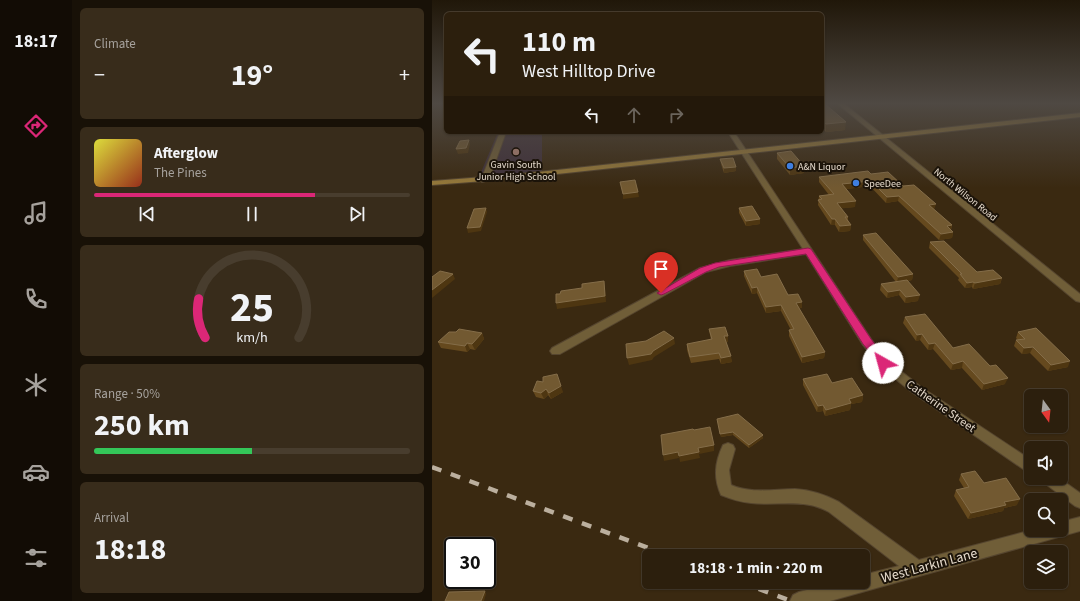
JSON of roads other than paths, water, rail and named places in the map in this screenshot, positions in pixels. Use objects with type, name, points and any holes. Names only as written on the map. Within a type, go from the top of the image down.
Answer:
[{"type":"main road","points":[[432,183],[485,180],[934,131]]},
{"type":"street","name":"North Wilson Road","points":[[873,131],[1080,300]]},
{"type":"street","points":[[485,180],[502,134]]},
{"type":"street","name":"Catherine Street","points":[[732,134],[867,342],[883,363],[917,390],[1024,462]]},
{"type":"street","points":[[556,351],[703,270],[730,262],[808,251]]},
{"type":"street","points":[[728,449],[721,473],[726,490],[747,498],[796,496],[824,501],[917,569]]},
{"type":"street","points":[[1058,485],[1080,501]]},
{"type":"street","name":"West Larkin Lane","points":[[1068,528],[1080,524]]},
{"type":"street","name":"West Larkin Lane","points":[[799,601],[1034,537]]},
{"type":"railway","points":[[432,467],[651,549]]},
{"type":"railway","points":[[759,589],[791,601]]},
{"type":"place","name":"Gavin South Junior High School","points":[[516,152]]},
{"type":"place","name":"A&N Liquor","points":[[790,166]]},
{"type":"place","name":"SpeeDee","points":[[856,183]]}]
